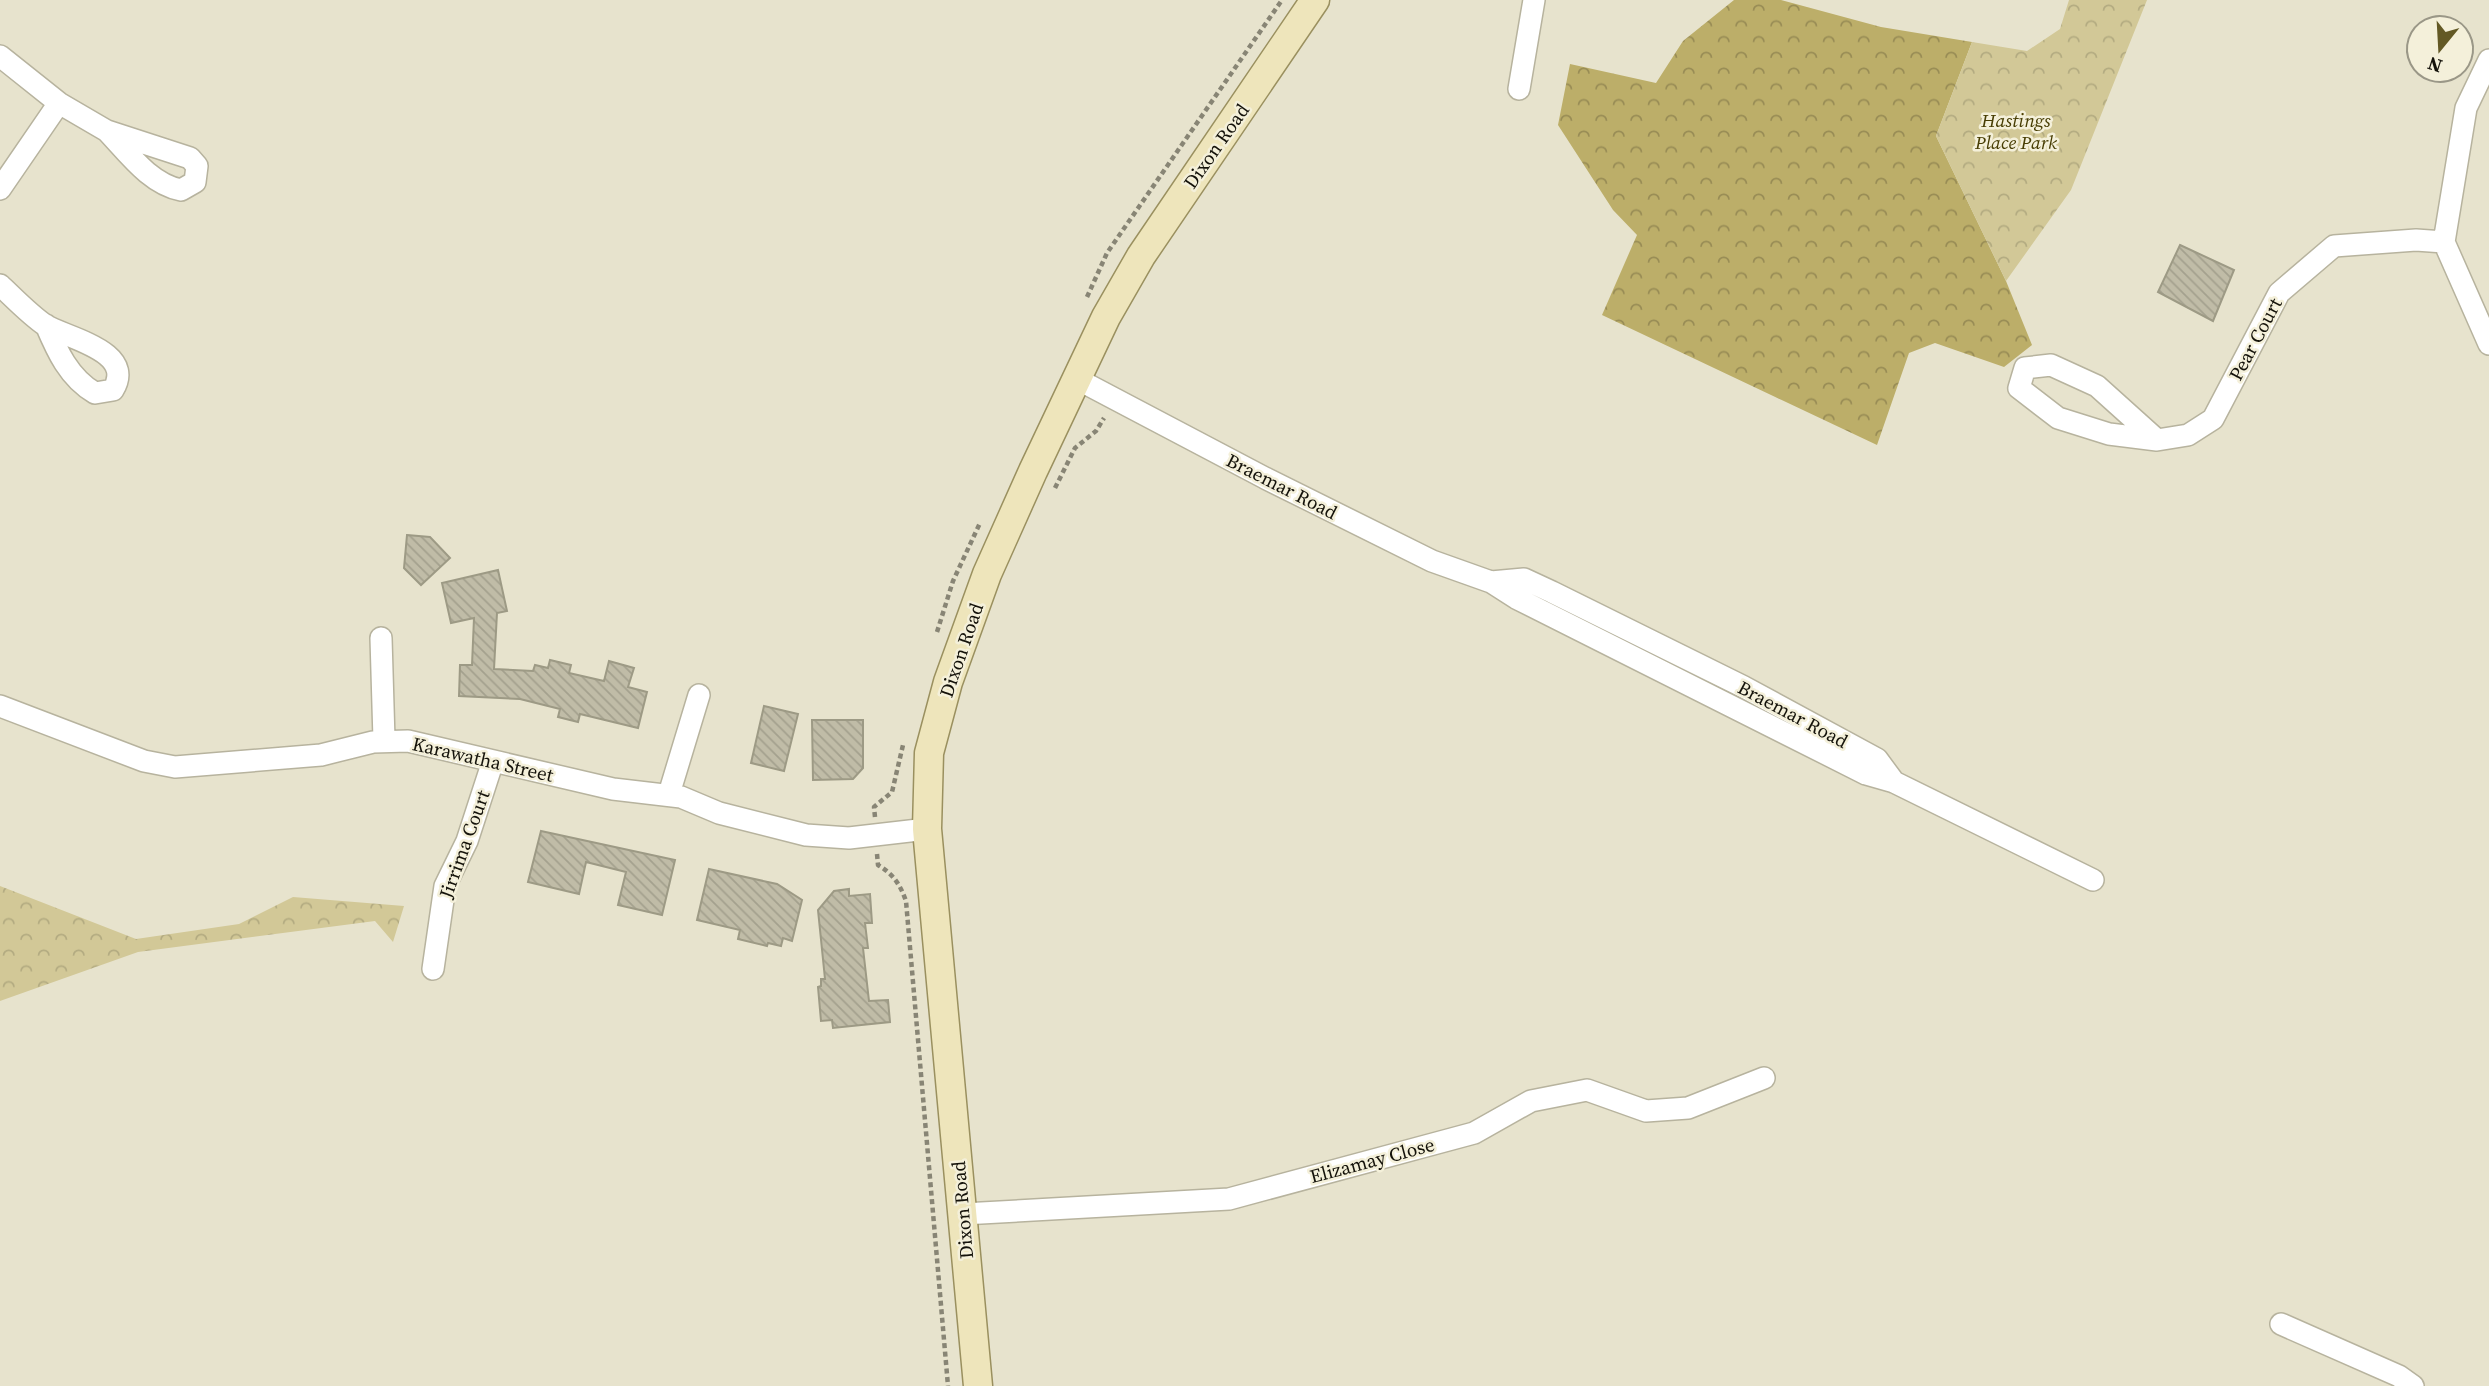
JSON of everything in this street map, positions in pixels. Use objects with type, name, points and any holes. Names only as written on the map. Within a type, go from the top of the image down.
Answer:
[{"type":"main road","name":"Dixon Road","points":[[978,1386],[927,829],[929,753],[948,682],[987,574],[1077,379],[1141,256],[1315,0]]},
{"type":"street","points":[[1519,89],[1534,0]]},
{"type":"street","points":[[0,56],[59,103],[107,131]]},
{"type":"street","points":[[2489,60],[2466,108],[2444,242],[2489,344]]},
{"type":"street","points":[[0,189],[59,103]]},
{"type":"street","name":"Pear Court","points":[[2157,440],[2097,386],[2051,365],[2025,368],[2019,388],[2058,418],[2109,434],[2157,440],[2188,435],[2213,419],[2279,293],[2334,246],[2416,240],[2444,242]]},
{"type":"street","points":[[0,285],[46,325]]},
{"type":"street","name":"Braemar Road","points":[[1077,379],[1265,478],[1432,561],[1491,582],[1516,598],[1866,774],[1894,782],[2094,880]]},
{"type":"street","points":[[381,639],[384,740]]},
{"type":"street","points":[[669,794],[699,695]]},
{"type":"street","name":"Karawatha Street","points":[[0,706],[144,761],[175,767],[321,755],[384,740],[424,744],[622,790],[669,794],[719,813],[806,835],[849,838],[927,829]]},
{"type":"street","name":"Jirrima Court","points":[[432,969],[445,886],[467,841],[493,761]]},
{"type":"street","name":"Elizamay Close","points":[[963,1214],[1229,1199],[1474,1132],[1531,1101],[1587,1090],[1646,1111],[1688,1108],[1764,1078]]},
{"type":"street","points":[[2281,1324],[2399,1376],[2413,1386]]},
{"type":"path","points":[[1053,494],[1075,448],[1096,431],[1104,418]]},
{"type":"path","points":[[877,855],[878,864],[891,873],[901,886],[906,901],[948,1386]]},
{"type":"green space","points":[[1734,0],[1781,0],[1881,27],[1972,42],[1936,136],[2006,281],[2032,345],[2004,367],[1935,343],[1909,353],[1877,445],[1602,315],[1637,235],[1613,210],[1558,125],[1570,64],[1656,83],[1683,41]]},
{"type":"green space","name":"Hastings Place Park","points":[[2069,0],[2147,0],[2071,190],[2006,281],[1936,136],[1972,42],[2027,51],[2060,29]]},
{"type":"green space","points":[[0,886],[136,939],[239,924],[293,897],[404,906],[393,942],[375,921],[138,952],[0,1001]]},
{"type":"building","points":[[2180,245],[2234,270],[2213,321],[2158,292]]},
{"type":"building","points":[[407,535],[430,537],[450,558],[421,585],[404,568]]},
{"type":"building","points":[[498,570],[507,611],[497,613],[494,669],[533,671],[535,665],[548,668],[550,660],[571,665],[569,673],[604,681],[609,661],[634,668],[628,687],[647,692],[638,728],[580,714],[578,722],[558,717],[560,709],[520,699],[459,696],[460,665],[472,665],[474,618],[451,623],[442,583]]},
{"type":"building","points":[[764,706],[798,714],[784,771],[751,763]]},
{"type":"building","points":[[812,720],[863,720],[863,768],[853,779],[813,780]]},
{"type":"building","points":[[541,831],[675,860],[662,915],[618,905],[626,872],[586,862],[579,894],[528,882]]},
{"type":"building","points":[[709,869],[777,884],[802,900],[792,941],[783,938],[781,946],[768,943],[767,946],[738,939],[740,930],[697,920]]},
{"type":"building","points":[[849,889],[849,896],[870,894],[872,923],[865,923],[868,948],[863,948],[869,1001],[888,1000],[890,1022],[833,1028],[832,1020],[821,1021],[818,987],[821,986],[821,979],[825,979],[818,910],[834,891]]}]
